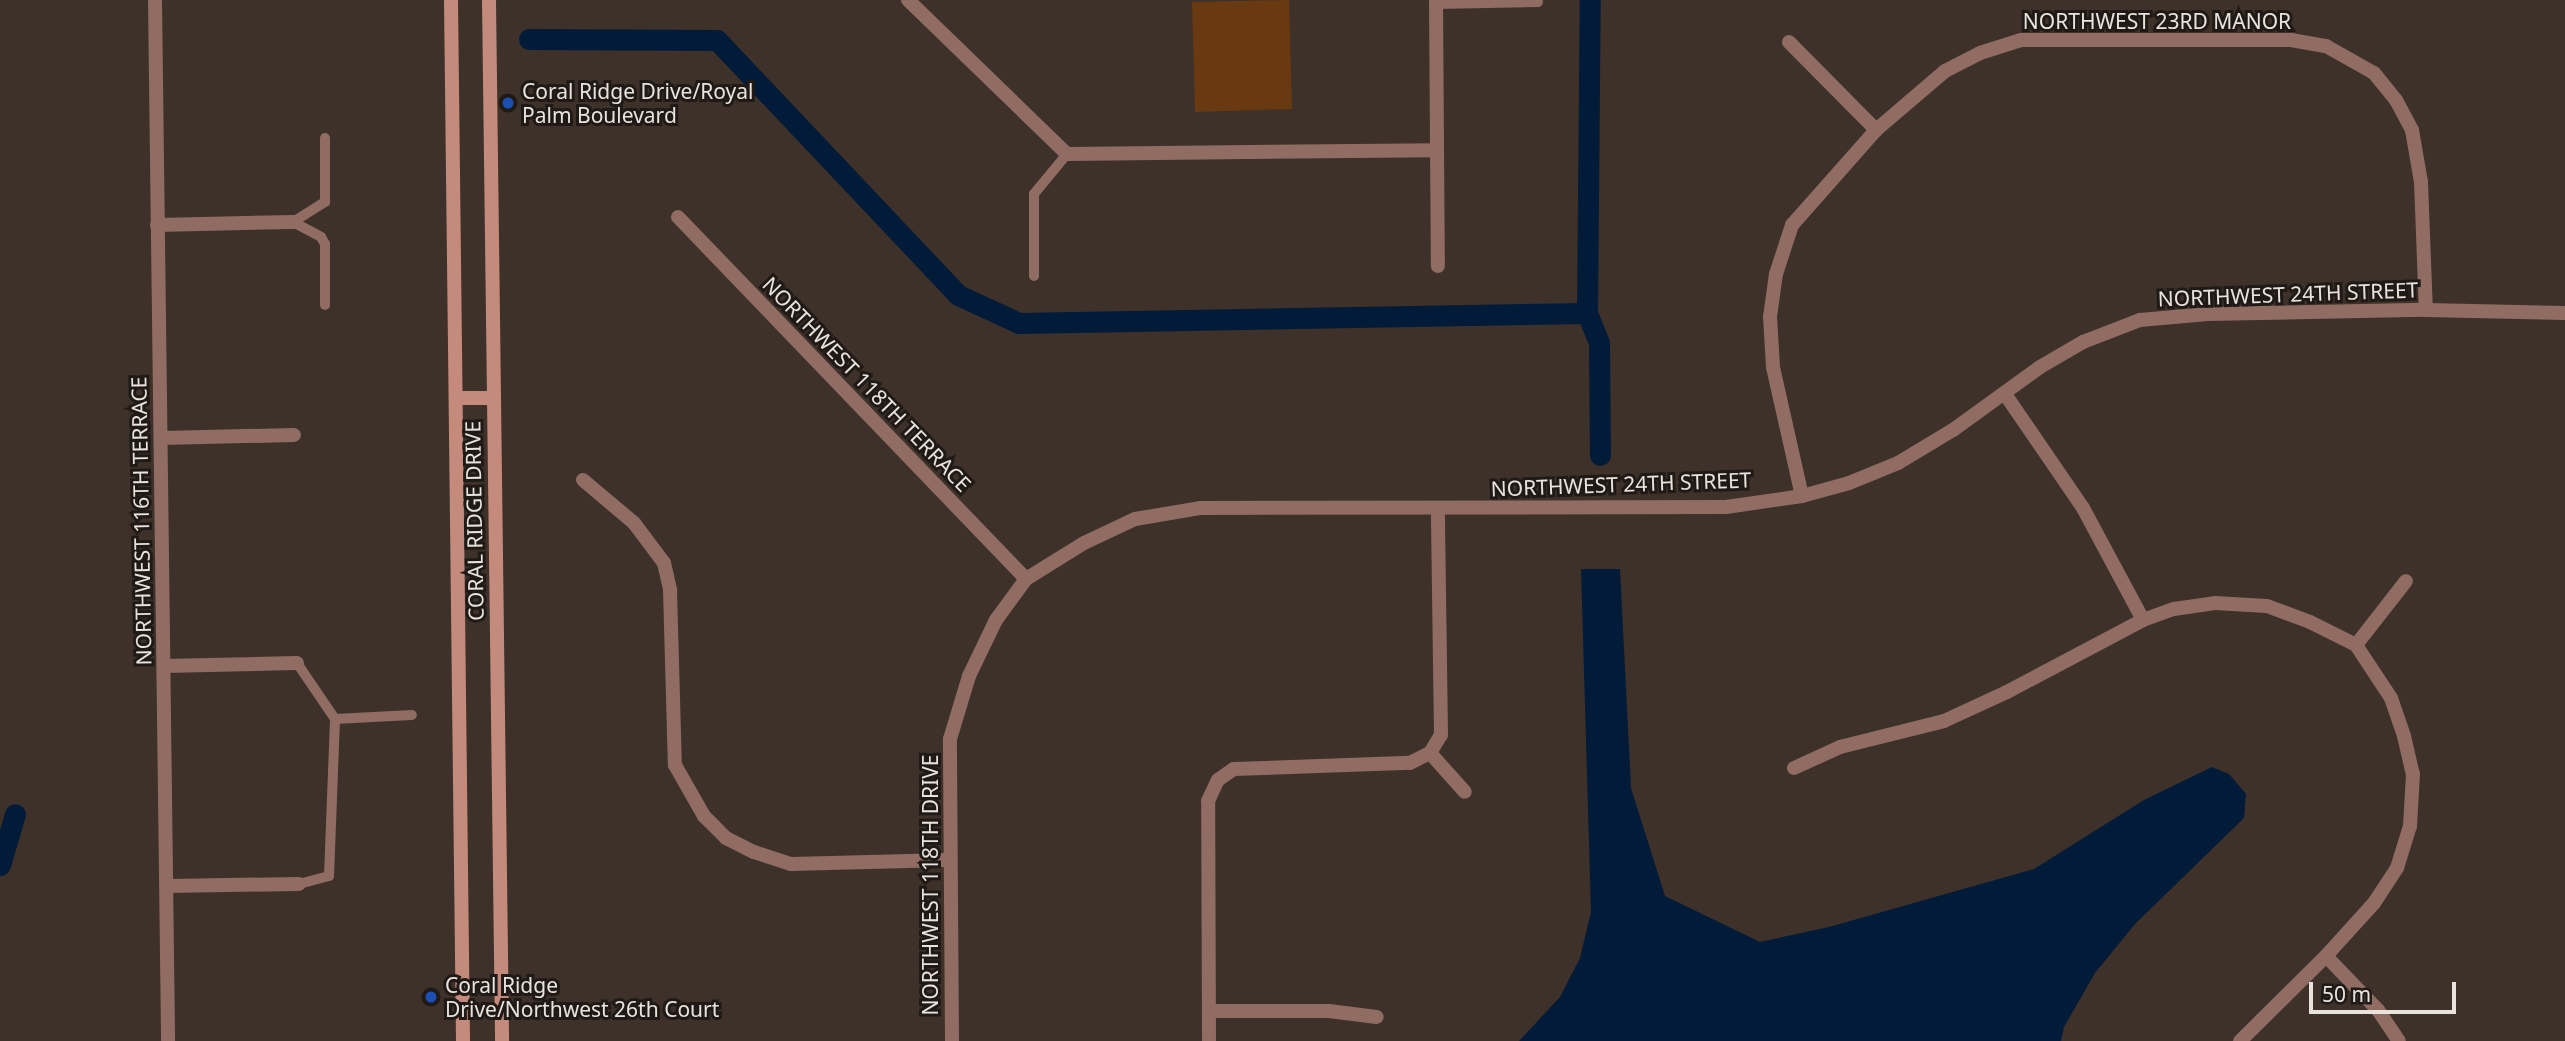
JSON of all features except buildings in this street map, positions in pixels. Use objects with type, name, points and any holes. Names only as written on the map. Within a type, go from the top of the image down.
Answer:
[{"type":"main road","name":"CORAL RIDGE DRIVE","points":[[451,0],[463,1041]]},
{"type":"main road","name":"CORAL RIDGE DRIVE","points":[[489,0],[502,1041]]},
{"type":"main road","points":[[456,398],[494,398]]},
{"type":"street","name":"NORTHWEST 116TH TERRACE","points":[[155,0],[168,1041]]},
{"type":"street","points":[[908,0],[1067,154],[1437,150]]},
{"type":"street","points":[[1436,2],[1438,266]]},
{"type":"street","name":"NORTHWEST 23RD MANOR","points":[[1802,496],[1773,367],[1770,317],[1776,274],[1792,225],[1876,130],[1945,71],[1980,52],[2021,40],[2291,40],[2326,46],[2374,73],[2396,100],[2412,130],[2421,181],[2426,310]]},
{"type":"street","points":[[1789,42],[1876,130]]},
{"type":"street","name":"NORTHWEST 118TH TERRACE","points":[[678,218],[1026,579]]},
{"type":"street","points":[[157,225],[293,222]]},
{"type":"street","name":"NORTHWEST 24TH STREET","points":[[1026,579],[1084,543],[1135,519],[1201,508],[1438,510],[1726,507],[1802,496],[1849,483],[1898,463],[2005,394],[2040,367],[2083,342],[2140,320],[2208,313],[2426,310],[2565,313]]},
{"type":"street","points":[[2005,394],[2083,508],[2143,620]]},
{"type":"street","points":[[161,438],[294,435]]},
{"type":"street","points":[[583,480],[634,523],[664,563],[670,590],[675,765],[686,790],[704,816],[726,838],[754,852],[790,864],[948,860]]},
{"type":"street","points":[[1209,1041],[1208,800],[1218,780],[1234,769],[1410,763],[1430,754],[1441,734],[1438,510]]},
{"type":"street","name":"NORTHWEST 118TH DRIVE","points":[[952,1041],[948,860],[950,739],[969,676],[996,620],[1026,579]]},
{"type":"street","points":[[2356,645],[2406,581]]},
{"type":"street","points":[[1794,768],[1840,747],[1944,720],[2007,692],[2143,620],[2174,609],[2215,603],[2267,606],[2310,622],[2356,645],[2391,698],[2404,736],[2413,774],[2410,826],[2397,868],[2374,903],[2326,956],[2240,1041]]},
{"type":"street","points":[[164,666],[297,663]]},
{"type":"street","points":[[1430,754],[1465,792]]},
{"type":"street","points":[[168,886],[299,884]]},
{"type":"street","points":[[2326,956],[2378,1010],[2399,1041]]},
{"type":"street","points":[[1209,1011],[1329,1011],[1377,1017]]},
{"type":"lane","points":[[1436,2],[1538,2]]},
{"type":"lane","points":[[325,138],[325,202],[293,222],[321,237],[325,244],[325,305]]},
{"type":"lane","points":[[1034,276],[1034,194],[1067,154]]},
{"type":"lane","points":[[297,663],[335,719],[329,876],[299,884]]},
{"type":"lane","points":[[335,719],[412,715]]},
{"type":"shaded area","points":[[1289,0],[1292,109],[1195,112],[1192,2]]},
{"type":"water","points":[[1581,569],[1620,569],[1631,788],[1665,896],[1760,942],[1829,927],[2034,869],[2144,800],[2212,767],[2229,774],[2246,794],[2244,818],[2135,924],[2095,973],[2064,1027],[2061,1041],[1519,1041],[1560,997],[1580,958],[1591,912]]},
{"type":"waterway","points":[[529,39],[717,40],[958,295],[1019,323],[1587,313],[1590,0]]},
{"type":"waterway","points":[[1587,313],[1599,343],[1600,455]]},
{"type":"waterway","points":[[0,865],[15,814]]},
{"type":"place","name":"Coral Ridge Drive/Royal Palm Boulevard","points":[[508,103]]},
{"type":"place","name":"Coral Ridge Drive/Northwest 26th Court","points":[[431,997]]}]
